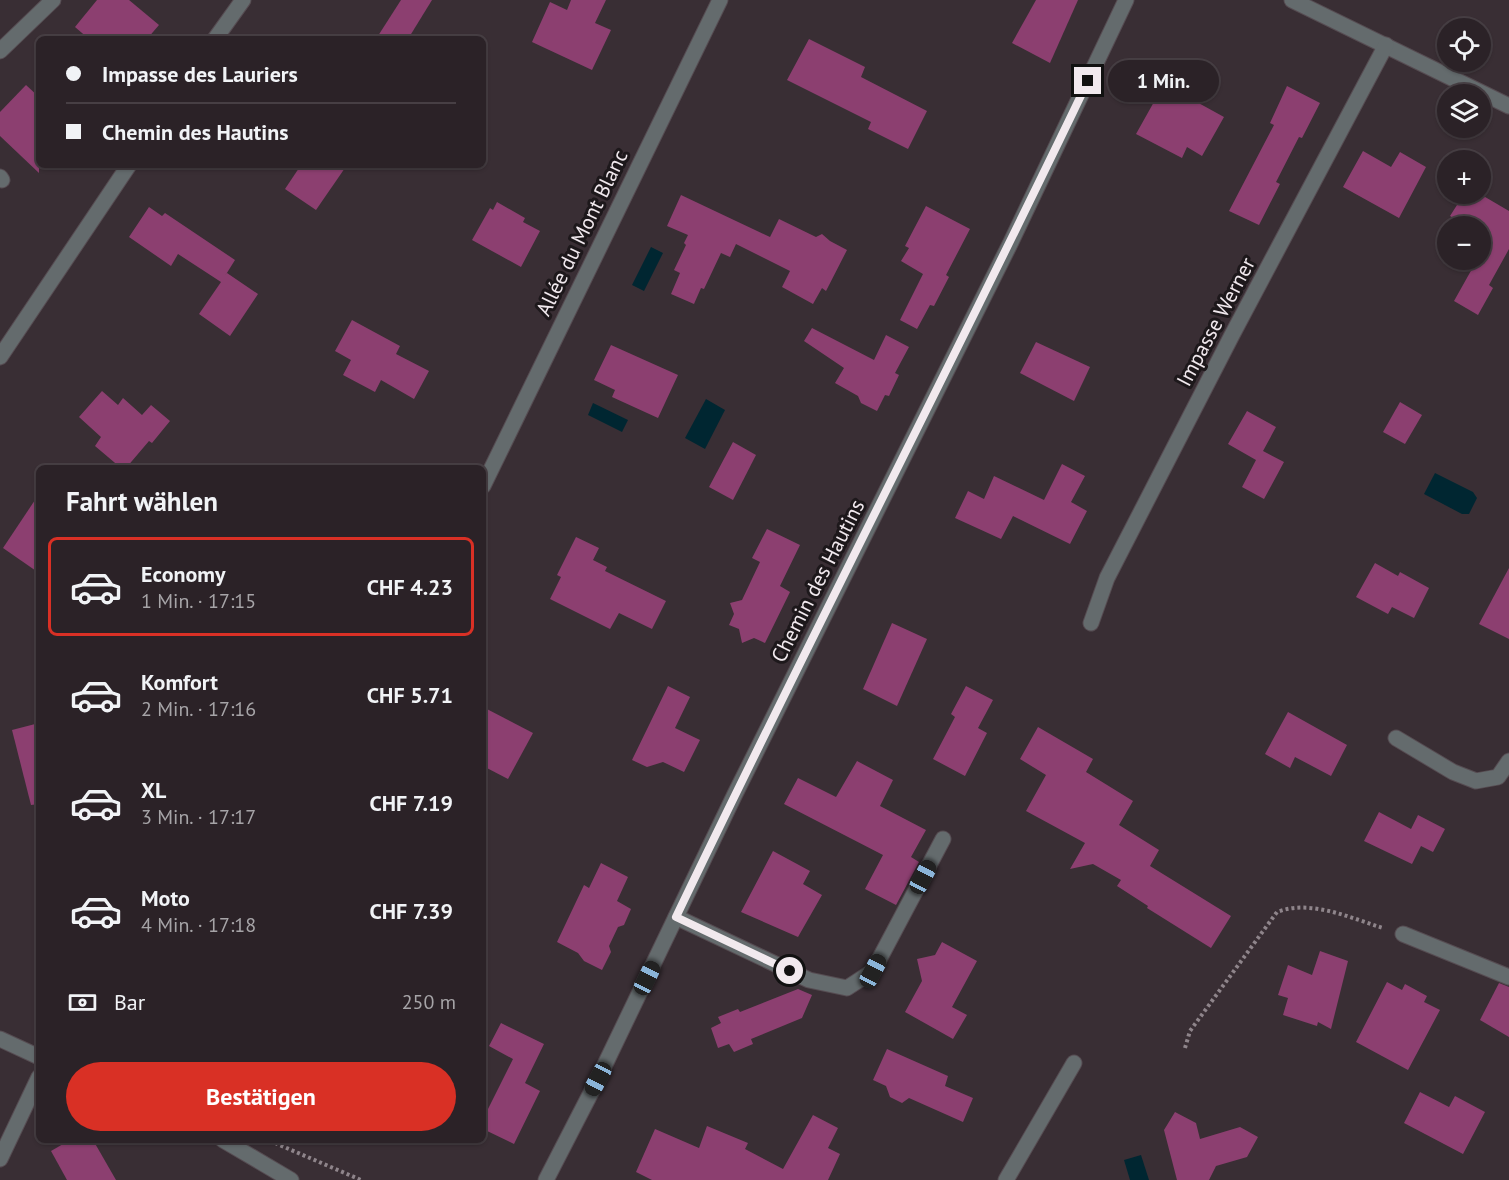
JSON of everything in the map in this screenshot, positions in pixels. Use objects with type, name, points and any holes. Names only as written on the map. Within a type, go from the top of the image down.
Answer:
[{"type":"street","points":[[0,51],[53,0]]},
{"type":"street","points":[[217,36],[243,0]]},
{"type":"street","name":"Allée du Mont Blanc","points":[[486,480],[720,0]]},
{"type":"street","name":"Chemin des Hautins","points":[[546,1180],[598,1079],[735,794],[1011,242],[1126,0]]},
{"type":"street","points":[[1293,0],[1509,106]]},
{"type":"street","name":"Impasse Werner","points":[[1091,623],[1107,578],[1232,335],[1386,45]]},
{"type":"street","points":[[0,357],[127,168]]},
{"type":"street","points":[[1396,738],[1453,772],[1476,781],[1498,777],[1509,761]]},
{"type":"street","points":[[676,917],[808,980],[847,988],[873,971],[943,839]]},
{"type":"street","points":[[1404,934],[1509,977]]},
{"type":"street","points":[[0,1039],[36,1056]]},
{"type":"street","points":[[1006,1180],[1074,1063]]},
{"type":"street","points":[[0,1159],[36,1083]]},
{"type":"street","points":[[228,1143],[291,1180]]},
{"type":"path","points":[[1185,1048],[1190,1031],[1277,912],[1288,907],[1312,907],[1404,934]]},
{"type":"path","points":[[275,1143],[361,1180]]},
{"type":"water","points":[[651,247],[663,253],[644,291],[632,285]]},
{"type":"water","points":[[706,399],[725,410],[705,449],[685,438]]},
{"type":"water","points":[[593,403],[628,420],[622,432],[588,415]]},
{"type":"water","points":[[1435,473],[1473,492],[1477,498],[1469,514],[1462,514],[1424,494]]},
{"type":"water","points":[[1141,1155],[1149,1180],[1130,1180],[1124,1160]]},
{"type":"building","points":[[97,0],[129,0],[159,25],[150,36],[86,36],[75,27]]},
{"type":"building","points":[[401,0],[432,0],[410,36],[378,36]]},
{"type":"building","points":[[571,0],[606,0],[595,23],[611,30],[592,70],[532,42],[550,2],[567,10]]},
{"type":"building","points":[[1036,0],[1078,0],[1050,63],[1012,43]]},
{"type":"building","points":[[809,39],[865,67],[861,77],[927,111],[908,149],[868,129],[871,122],[787,80]]},
{"type":"building","points":[[1164,84],[1224,117],[1202,156],[1187,147],[1182,158],[1136,134]]},
{"type":"building","points":[[26,85],[36,94],[36,168],[39,168],[39,173],[0,136],[0,112]]},
{"type":"building","points":[[1287,86],[1320,103],[1302,138],[1299,137],[1276,182],[1280,184],[1259,225],[1229,211],[1274,125],[1270,123]]},
{"type":"building","points":[[1363,151],[1391,167],[1400,152],[1426,167],[1399,218],[1343,187]]},
{"type":"building","points":[[299,168],[345,168],[316,210],[285,189]]},
{"type":"building","points":[[681,195],[770,237],[779,219],[816,237],[822,234],[847,250],[826,291],[822,288],[813,304],[782,287],[790,271],[736,244],[730,257],[721,253],[704,289],[701,288],[694,304],[671,294],[680,273],[674,270],[686,245],[684,243],[688,235],[667,226]]},
{"type":"building","points":[[1491,200],[1509,211],[1509,249],[1489,285],[1493,288],[1478,315],[1454,301],[1471,270],[1491,270],[1491,216],[1450,216],[1458,204],[1491,204]]},
{"type":"building","points":[[497,202],[525,218],[523,222],[540,231],[521,267],[472,240],[490,208],[493,210]]},
{"type":"building","points":[[926,206],[970,229],[946,275],[949,277],[934,306],[930,305],[917,329],[900,320],[923,274],[901,261],[909,248],[905,246]]},
{"type":"building","points":[[149,207],[162,216],[165,213],[235,260],[225,276],[227,273],[258,294],[230,336],[199,314],[221,282],[178,254],[171,266],[129,237]]},
{"type":"building","points":[[352,320],[400,346],[396,354],[429,371],[414,399],[381,380],[375,392],[343,375],[351,360],[335,351]]},
{"type":"building","points":[[812,328],[874,360],[886,335],[909,347],[895,373],[899,375],[889,396],[885,395],[877,411],[861,403],[858,396],[835,383],[844,368],[804,341]]},
{"type":"building","points":[[1036,342],[1090,367],[1074,401],[1020,373]]},
{"type":"building","points":[[611,345],[678,375],[658,418],[612,397],[615,390],[594,380]]},
{"type":"building","points":[[102,391],[118,405],[123,398],[142,415],[151,405],[170,421],[152,443],[149,441],[129,465],[117,465],[95,446],[101,437],[79,417]]},
{"type":"building","points":[[1400,402],[1422,415],[1405,444],[1383,432]]},
{"type":"building","points":[[1247,411],[1276,427],[1263,451],[1284,462],[1264,499],[1242,487],[1256,460],[1228,444]]},
{"type":"building","points":[[733,442],[756,455],[733,500],[709,487]]},
{"type":"building","points":[[1062,464],[1085,476],[1071,502],[1087,511],[1070,544],[1013,516],[1001,539],[955,518],[968,491],[984,499],[994,476],[1044,500]]},
{"type":"building","points":[[36,498],[36,571],[3,548]]},
{"type":"building","points":[[767,529],[800,545],[780,586],[790,592],[765,643],[754,638],[742,643],[739,629],[729,625],[734,614],[730,603],[742,600],[760,562],[752,558]]},
{"type":"building","points":[[576,537],[599,548],[593,560],[607,567],[605,571],[666,601],[652,629],[619,613],[610,629],[550,599],[561,577],[557,575]]},
{"type":"building","points":[[1375,563],[1398,576],[1400,572],[1429,588],[1414,618],[1392,607],[1388,614],[1356,597]]},
{"type":"building","points":[[1509,568],[1509,639],[1479,624]]},
{"type":"building","points":[[892,623],[927,639],[897,706],[863,689]]},
{"type":"building","points":[[668,686],[690,697],[675,728],[700,740],[684,772],[663,762],[647,767],[632,760]]},
{"type":"building","points":[[966,686],[993,700],[978,728],[987,733],[965,776],[933,759],[955,717],[951,714]]},
{"type":"building","points":[[486,709],[533,733],[508,779],[486,768]]},
{"type":"building","points":[[1288,712],[1347,745],[1331,776],[1295,757],[1290,768],[1265,754]]},
{"type":"building","points":[[36,724],[36,804],[31,805],[12,730]]},
{"type":"building","points":[[1038,727],[1093,759],[1086,772],[1133,801],[1119,825],[1159,850],[1150,866],[1231,916],[1211,948],[1147,908],[1148,906],[1117,886],[1121,880],[1093,864],[1070,869],[1085,843],[1026,811],[1046,775],[1020,759]]},
{"type":"building","points":[[857,761],[893,780],[880,806],[926,830],[911,857],[919,862],[896,905],[865,889],[883,855],[784,804],[798,778],[836,797]]},
{"type":"building","points":[[1379,812],[1411,829],[1418,815],[1445,829],[1433,852],[1421,846],[1412,864],[1364,841]]},
{"type":"building","points":[[773,851],[810,871],[803,884],[822,895],[798,937],[741,912]]},
{"type":"building","points":[[601,863],[628,877],[617,901],[631,909],[624,925],[618,927],[609,946],[611,952],[602,970],[584,961],[578,953],[557,942],[584,885],[589,888]]},
{"type":"building","points":[[942,942],[977,961],[952,1007],[967,1015],[953,1039],[905,1012],[922,981],[917,959],[935,955]]},
{"type":"building","points":[[1320,951],[1348,961],[1331,1029],[1318,1022],[1317,1026],[1283,1015],[1288,998],[1278,995],[1288,965],[1312,975]]},
{"type":"building","points":[[1387,982],[1402,990],[1405,984],[1427,996],[1424,1002],[1440,1010],[1408,1070],[1356,1042]]},
{"type":"building","points":[[1499,983],[1509,987],[1509,1037],[1480,1020]]},
{"type":"building","points":[[798,989],[812,995],[802,1018],[751,1039],[753,1044],[734,1052],[729,1044],[718,1048],[711,1028],[721,1023],[718,1017],[738,1009],[740,1012]]},
{"type":"building","points":[[501,1023],[544,1044],[525,1083],[540,1091],[514,1144],[486,1130],[486,1113],[513,1059],[489,1046]]},
{"type":"building","points":[[887,1049],[948,1076],[945,1086],[973,1098],[963,1122],[909,1098],[902,1103],[890,1097],[886,1086],[873,1080]]},
{"type":"building","points":[[1420,1092],[1449,1107],[1455,1096],[1485,1112],[1463,1154],[1404,1123]]},
{"type":"building","points":[[1175,1112],[1196,1123],[1200,1139],[1240,1127],[1258,1137],[1247,1157],[1216,1166],[1209,1180],[1177,1180],[1164,1130]]},
{"type":"building","points":[[813,1115],[838,1128],[828,1148],[840,1154],[828,1180],[652,1180],[636,1172],[655,1129],[699,1148],[707,1126],[748,1143],[745,1149],[783,1169]]},
{"type":"building","points":[[65,1143],[95,1143],[116,1180],[67,1180],[51,1151]]},
{"type":"route","points":[[790,971],[676,917],[735,794],[1011,242],[1088,81]]}]
